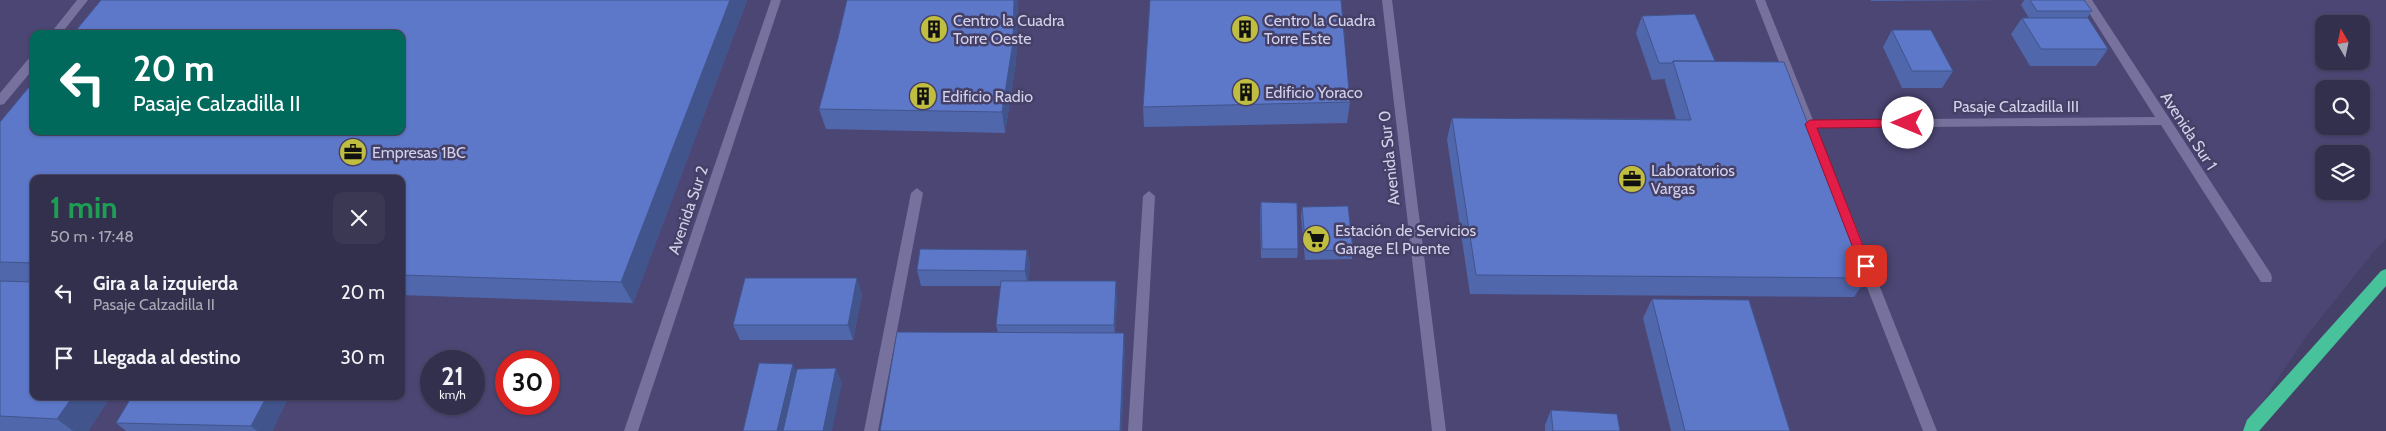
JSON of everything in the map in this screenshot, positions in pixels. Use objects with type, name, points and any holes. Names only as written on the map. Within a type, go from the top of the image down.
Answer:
[{"type":"highway","points":[[2251,431],[2253,425],[2386,275]]},
{"type":"street","points":[[58,30],[83,0]]},
{"type":"street","name":"Avenida Sur 2","points":[[631,431],[776,0]]},
{"type":"street","name":"Avenida Sur 0","points":[[1387,0],[1439,431]]},
{"type":"street","points":[[1760,0],[1930,431]]},
{"type":"street","name":"Avenida Sur 1","points":[[2086,0],[2266,278]]},
{"type":"street","points":[[0,101],[30,65]]},
{"type":"street","name":"Pasaje Calzadilla III","points":[[1810,124],[2163,121]]},
{"type":"street","points":[[870,431],[917,193]]},
{"type":"street","points":[[1135,431],[1149,196]]},
{"type":"shaded area","points":[[0,0],[2386,0],[2386,239],[2375,250],[2305,338],[2243,431],[0,431]]},
{"type":"building","name":"Empresas 1BC","points":[[101,0],[730,0],[621,282],[405,275],[405,175],[30,175],[30,263],[0,262],[0,122],[30,86],[30,135],[405,135],[405,30],[76,30]]},
{"type":"building","points":[[847,0],[1014,0],[1013,42],[1002,112],[819,109]]},
{"type":"building","points":[[1150,0],[1341,0],[1350,102],[1143,107]]},
{"type":"building","points":[[2030,0],[2084,0],[2092,11],[2037,11]]},
{"type":"building","points":[[1695,14],[1715,61],[1659,63],[1642,16]]},
{"type":"building","points":[[2022,18],[2088,18],[2108,49],[2041,49]]},
{"type":"building","points":[[1892,30],[1931,30],[1953,71],[1912,71]]},
{"type":"building","name":"Laboratorios Vargas","points":[[1673,61],[1784,62],[1867,278],[1476,275],[1452,118],[1691,120]]},
{"type":"building","name":"Estación de Servicios Garage El Puente","points":[[1261,202],[1297,203],[1298,249],[1262,249]]},
{"type":"building","points":[[1348,206],[1353,250],[1306,251],[1302,207]]},
{"type":"building","points":[[920,249],[1027,250],[1025,271],[917,270]]},
{"type":"building","points":[[745,278],[857,278],[848,325],[733,325]]},
{"type":"building","points":[[0,281],[30,282],[30,400],[70,400],[57,419],[0,416]]},
{"type":"building","points":[[1001,281],[1116,281],[1114,325],[996,325]]},
{"type":"building","points":[[1652,299],[1749,300],[1790,431],[1685,431]]},
{"type":"building","points":[[897,332],[1124,333],[1120,431],[880,431]]},
{"type":"building","points":[[759,363],[793,364],[777,431],[743,431]]},
{"type":"building","points":[[836,368],[823,431],[783,431],[797,369]]},
{"type":"building","points":[[130,400],[265,400],[251,426],[116,423]]},
{"type":"building","points":[[1551,410],[1617,414],[1620,431],[1553,431]]},
{"type":"place","name":"Centro la Cuadra Torre Oeste","points":[[934,29]]},
{"type":"place","name":"Centro la Cuadra Torre Este","points":[[1245,29]]},
{"type":"place","name":"Edificio Yoraco","points":[[1246,92]]},
{"type":"place","name":"Edificio Radio","points":[[923,96]]},
{"type":"place","name":"Empresas 1BC","points":[[353,152]]},
{"type":"place","name":"Laboratorios Vargas","points":[[1632,179]]},
{"type":"place","name":"Estación de Servicios Garage El Puente","points":[[1316,239]]},
{"type":"route","points":[[1866,266],[1810,124],[1908,123]]}]
